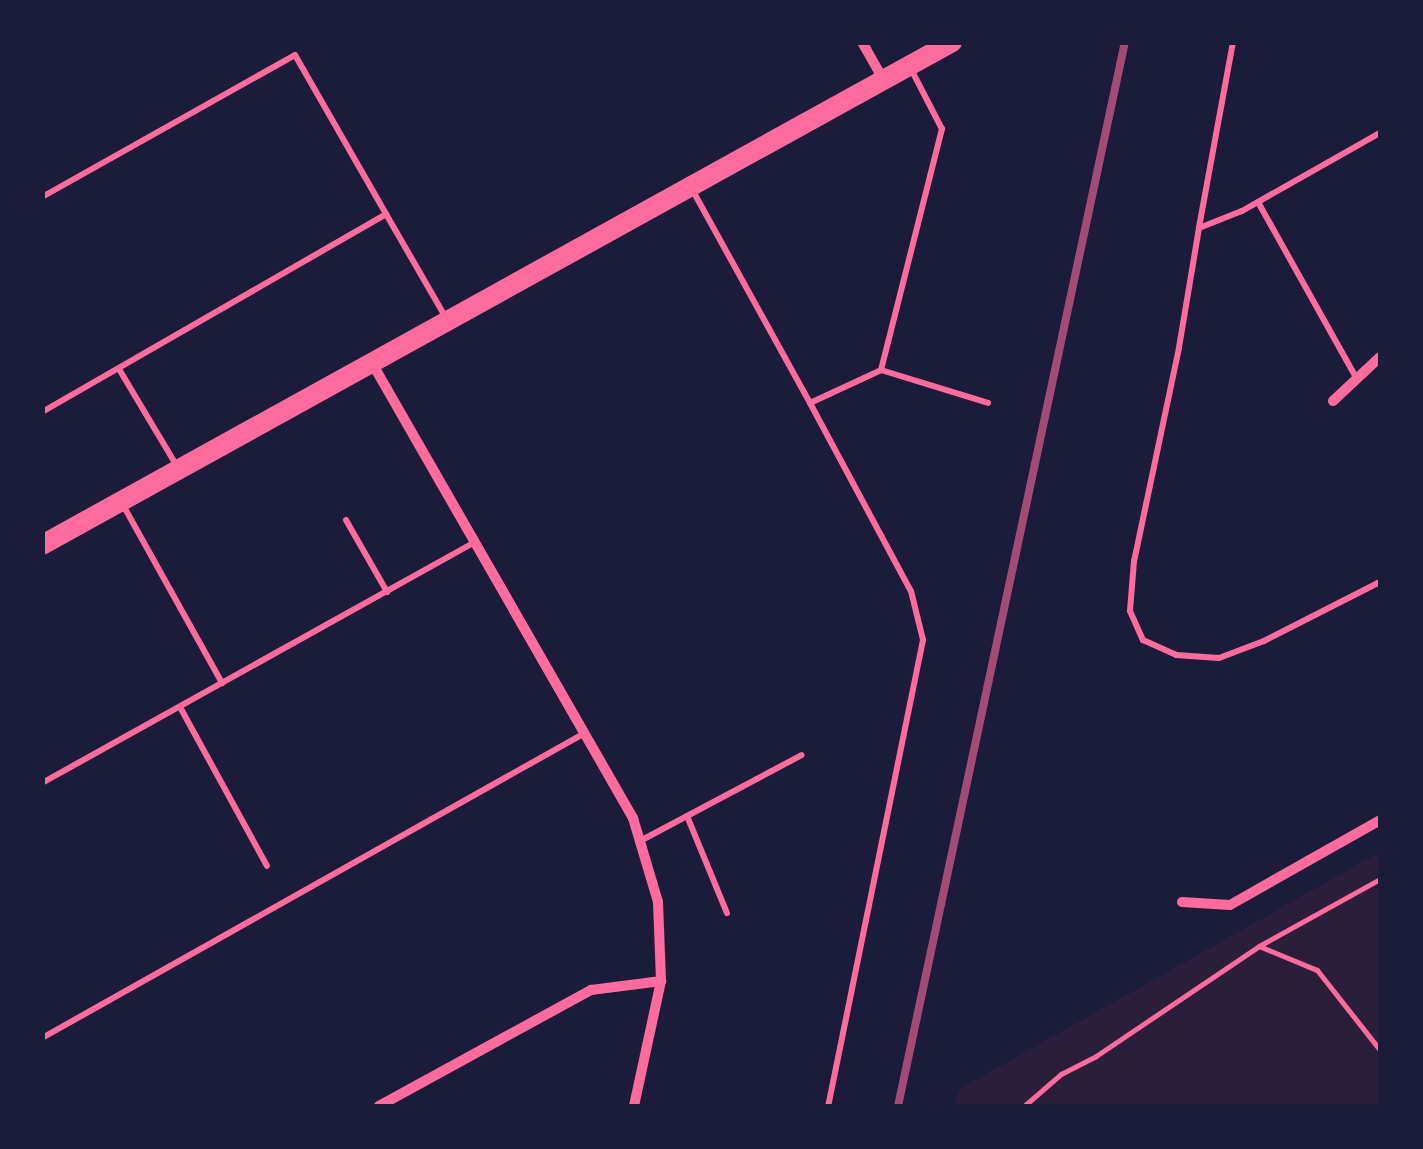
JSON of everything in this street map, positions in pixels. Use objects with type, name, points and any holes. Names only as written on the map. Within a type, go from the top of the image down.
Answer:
[{"type":"main road","points":[[42,546],[952,42]]},
{"type":"street","points":[[862,42],[883,79]]},
{"type":"street","points":[[1333,401],[1380,358]]},
{"type":"street","points":[[372,362],[633,818],[658,902],[661,981],[634,1106]]},
{"type":"street","points":[[1182,902],[1230,905],[1380,820]]},
{"type":"street","points":[[378,1106],[592,990],[661,981]]},
{"type":"lane","points":[[1233,42],[1179,348],[1134,561],[1130,611],[1143,640],[1176,656],[1219,658],[1380,582]]},
{"type":"lane","points":[[42,197],[295,55],[447,320]]},
{"type":"lane","points":[[882,370],[942,129],[909,65]]},
{"type":"lane","points":[[1199,228],[1258,202],[1380,133]]},
{"type":"lane","points":[[690,186],[911,591],[923,640],[828,1106]]},
{"type":"lane","points":[[1258,202],[1357,379]]},
{"type":"lane","points":[[42,412],[386,214]]},
{"type":"lane","points":[[120,368],[179,469]]},
{"type":"lane","points":[[810,404],[882,370],[988,403]]},
{"type":"lane","points":[[122,501],[222,684]]},
{"type":"lane","points":[[346,520],[387,592]]},
{"type":"lane","points":[[42,783],[475,543]]},
{"type":"lane","points":[[180,707],[267,866]]},
{"type":"lane","points":[[42,1038],[584,733]]},
{"type":"lane","points":[[640,841],[802,755]]},
{"type":"lane","points":[[687,816],[727,912]]},
{"type":"path","points":[[1024,1106],[1061,1074],[1096,1056],[1259,946],[1380,880]]},
{"type":"path","points":[[1259,946],[1317,970],[1380,1050]]},
{"type":"shaded area","points":[[1380,852],[1380,1106],[955,1106],[958,1090]]},
{"type":"railway","points":[[898,1106],[1125,42]]}]
